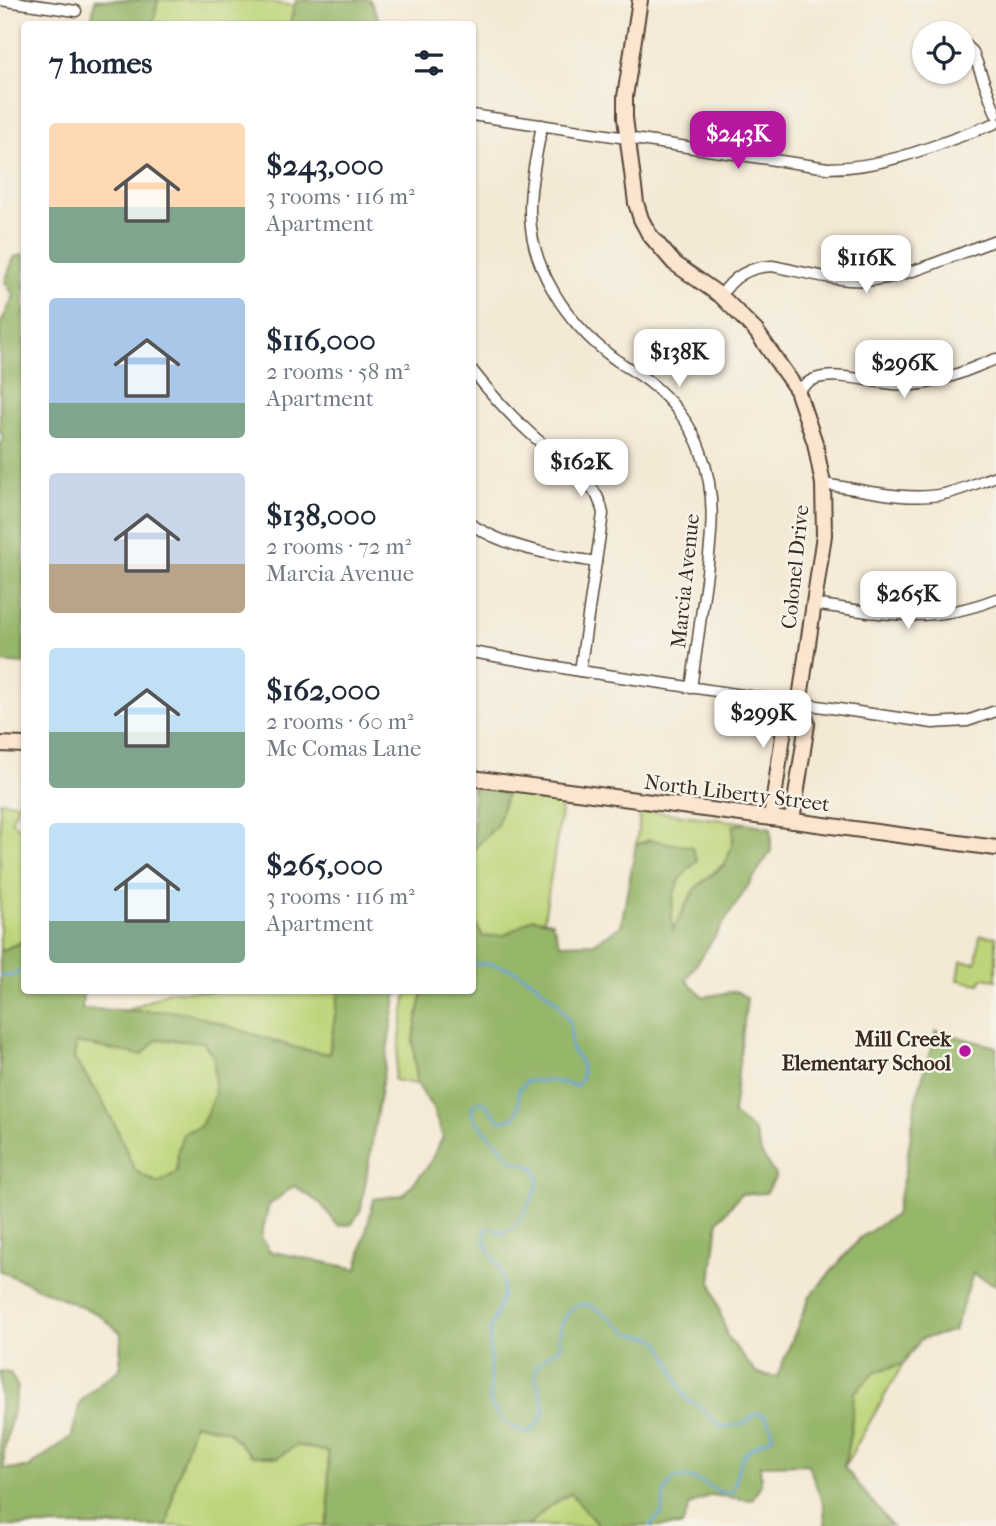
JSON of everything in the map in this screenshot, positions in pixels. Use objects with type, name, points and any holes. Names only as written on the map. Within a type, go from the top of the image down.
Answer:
[{"type":"street","name":"Colonel Drive","points":[[640,0],[625,97],[627,138],[636,203],[649,234],[674,263],[721,296],[757,331],[797,390],[815,443],[823,484],[824,535],[799,705],[789,713],[785,722],[771,818]]},
{"type":"street","points":[[0,1],[76,11]]},
{"type":"street","points":[[975,57],[996,114]]},
{"type":"street","points":[[476,116],[789,163],[847,168],[893,160],[996,123]]},
{"type":"street","name":"Marcia Avenue","points":[[542,125],[531,181],[530,212],[533,242],[546,277],[565,309],[587,335],[612,357],[649,382],[674,406],[693,434],[708,470],[713,528],[691,688]]},
{"type":"street","points":[[721,296],[734,279],[760,266],[854,280],[873,280],[895,276],[996,240]]},
{"type":"street","points":[[797,390],[812,379],[827,376],[897,385],[934,382],[996,359]]},
{"type":"street","points":[[476,375],[497,401],[532,435],[576,470],[597,493],[603,514],[580,671]]},
{"type":"street","points":[[823,484],[906,496],[925,496],[943,494],[996,476]]},
{"type":"street","points":[[476,528],[491,537],[541,554],[596,562]]},
{"type":"street","points":[[814,604],[900,616],[961,611],[996,599]]},
{"type":"street","points":[[476,653],[799,705],[933,723],[967,721],[996,711]]},
{"type":"street","name":"Colonel Drive","points":[[792,821],[807,724],[806,714],[799,705]]},
{"type":"street","points":[[0,744],[21,745]]},
{"type":"street","name":"North Liberty Street","points":[[476,779],[996,848]]},
{"type":"green space","points":[[95,0],[158,0],[154,21],[92,21]]},
{"type":"green space","points":[[158,0],[255,0],[295,6],[291,21],[154,21]]},
{"type":"green space","points":[[296,0],[370,0],[380,21],[291,21]]},
{"type":"green space","points":[[21,255],[21,664],[0,662],[0,447],[3,437],[0,431],[0,325],[14,296],[5,282],[14,257]]},
{"type":"green space","points":[[486,786],[506,796],[497,825],[476,847],[476,788]]},
{"type":"green space","points":[[486,787],[563,799],[544,920],[533,919],[505,935],[483,937],[476,924],[476,846],[497,825]]},
{"type":"green space","points":[[0,801],[19,803],[11,821],[21,829],[21,942],[0,951]]},
{"type":"green space","points":[[641,810],[747,823],[733,826],[733,840],[728,858],[696,888],[672,931],[675,893],[682,877],[697,861],[650,840],[636,845]]},
{"type":"green space","points":[[747,823],[771,828],[771,851],[686,980],[704,997],[736,991],[747,998],[733,1114],[754,1131],[762,1155],[776,1176],[766,1193],[741,1194],[718,1221],[711,1281],[727,1336],[756,1373],[777,1377],[810,1296],[860,1238],[895,1215],[906,1167],[916,1100],[936,1031],[996,1047],[996,1285],[973,1274],[954,1331],[921,1339],[903,1364],[876,1371],[854,1393],[844,1467],[892,1526],[825,1526],[824,1506],[808,1464],[760,1465],[761,1484],[752,1500],[710,1495],[690,1505],[682,1526],[598,1526],[571,1493],[548,1507],[528,1526],[325,1526],[329,1514],[328,1452],[297,1445],[277,1458],[251,1455],[228,1431],[194,1423],[175,1485],[167,1526],[0,1526],[0,1372],[10,1373],[18,1387],[4,1451],[4,1469],[28,1468],[72,1436],[80,1402],[120,1369],[121,1333],[98,1314],[0,1271],[0,951],[21,942],[21,994],[83,994],[82,1009],[184,1012],[296,1048],[329,1054],[339,994],[397,994],[361,1209],[352,1224],[338,1226],[321,1204],[294,1186],[269,1205],[261,1237],[269,1251],[357,1269],[374,1199],[403,1195],[427,1168],[443,1137],[432,1107],[417,1084],[413,1040],[422,994],[476,994],[476,924],[483,937],[505,935],[533,918],[552,922],[560,944],[594,943],[621,926],[636,845],[650,840],[692,847],[697,861],[683,876],[674,892],[673,930],[696,888],[725,865],[733,841],[733,826]],"holes":[[[157,1039],[203,1042],[214,1057],[215,1094],[201,1126],[183,1133],[178,1150],[177,1172],[158,1183],[135,1171],[97,1092],[74,1059],[76,1043],[142,1055]]]},
{"type":"green space","points":[[980,935],[996,937],[996,980],[982,978],[980,984],[958,980],[961,961],[976,963]]},
{"type":"green space","points":[[164,994],[339,994],[329,1054],[296,1048],[184,1012],[126,1011]]},
{"type":"green space","points":[[407,994],[422,994],[413,1040],[417,1084],[394,1080]]},
{"type":"green space","points":[[157,1039],[203,1042],[214,1056],[215,1094],[201,1127],[178,1150],[177,1172],[158,1183],[135,1171],[97,1092],[74,1059],[76,1043],[95,1045]]},
{"type":"green space","points":[[903,1364],[844,1467],[854,1393],[876,1371]]},
{"type":"green space","points":[[193,1423],[228,1431],[251,1455],[277,1458],[297,1445],[328,1452],[329,1514],[325,1526],[167,1526],[175,1485]]},
{"type":"green space","points":[[572,1493],[598,1526],[528,1526],[548,1507]]},
{"type":"waterway","points":[[476,964],[491,964],[513,970],[533,981],[558,1003],[570,1022],[571,1048],[582,1065],[582,1077],[577,1086],[553,1081],[527,1081],[518,1091],[518,1108],[511,1119],[499,1120],[487,1105],[479,1101],[472,1107],[472,1115],[508,1156],[531,1167],[538,1176],[535,1192],[517,1223],[511,1229],[501,1232],[493,1228],[486,1229],[484,1241],[500,1268],[503,1281],[503,1295],[490,1330],[490,1403],[493,1409],[506,1422],[522,1431],[529,1432],[539,1423],[544,1409],[535,1374],[537,1366],[545,1357],[560,1348],[563,1321],[575,1306],[582,1304],[599,1310],[630,1333],[659,1342],[687,1400],[698,1405],[722,1427],[744,1424],[755,1414],[762,1414],[771,1427],[772,1438],[752,1448],[742,1458],[732,1493],[717,1490],[693,1479],[673,1479],[664,1493],[662,1513],[649,1526]]},
{"type":"waterway","points":[[0,976],[21,971]]},
{"type":"place","name":"Mill Creek Elementary School","points":[[965,1051]]}]
